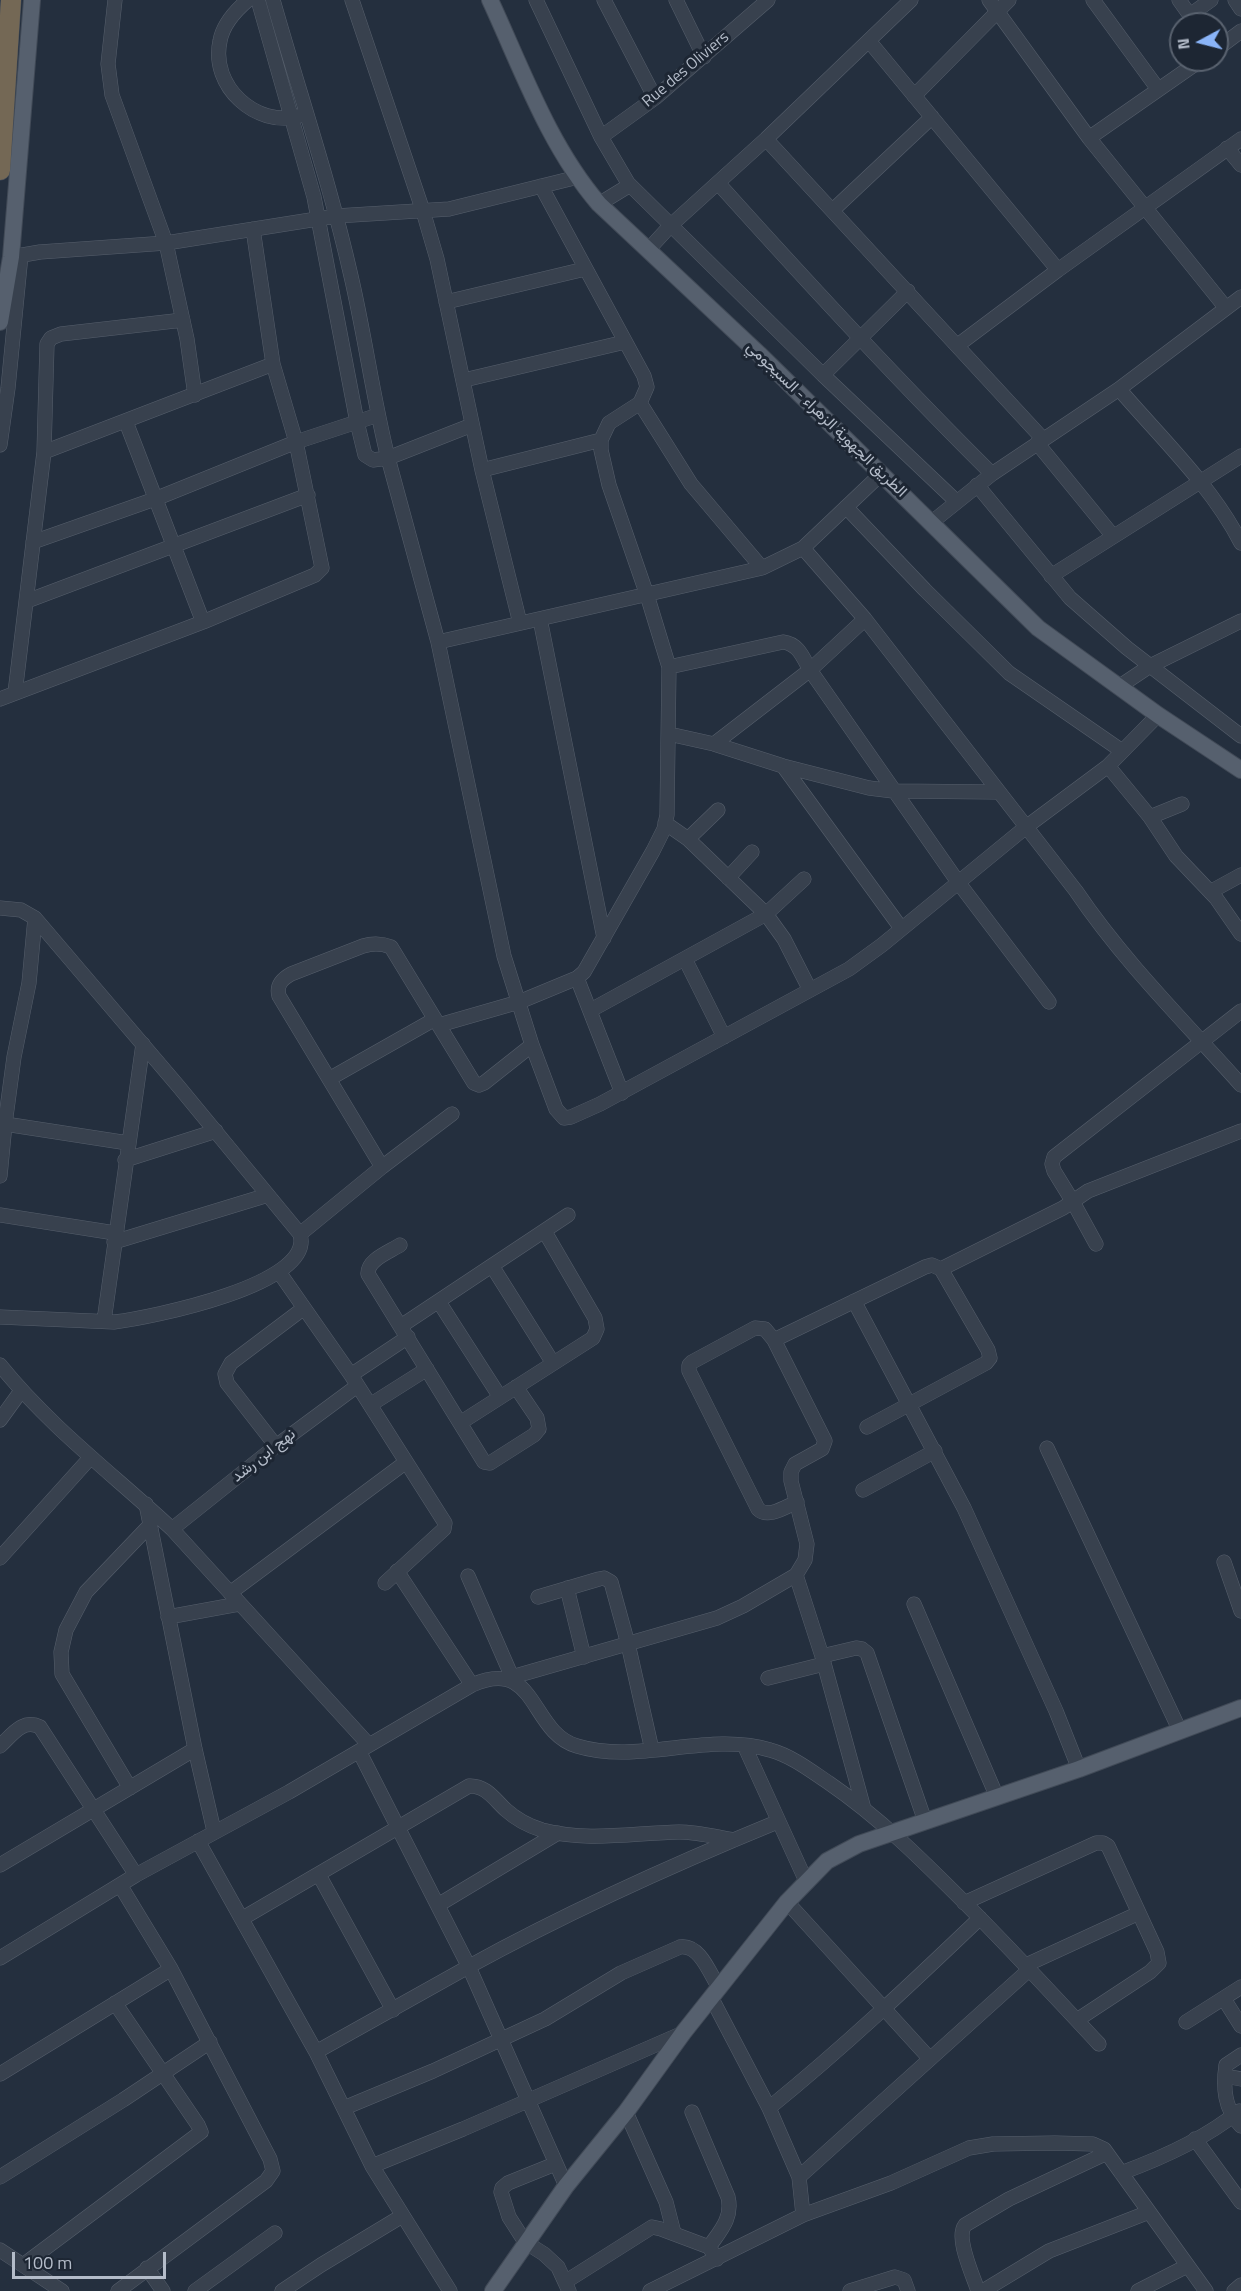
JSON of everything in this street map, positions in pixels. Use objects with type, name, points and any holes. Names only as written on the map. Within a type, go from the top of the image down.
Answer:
[{"type":"highway","points":[[0,170],[11,0]]},
{"type":"main road","points":[[0,322],[16,256],[32,0]]},
{"type":"main road","name":"الطريق الجهوية الزهراء - السيجومي","points":[[490,0],[546,122],[578,177],[599,204],[649,249],[932,522],[1038,628],[1158,715],[1241,770]]},
{"type":"main road","points":[[493,2291],[566,2186],[626,2112],[683,2033],[787,1902],[820,1866],[834,1856],[859,1844],[1079,1769],[1241,1708]]},
{"type":"street","points":[[115,0],[108,64],[112,94],[166,243],[183,320],[195,395]]},
{"type":"street","points":[[248,0],[232,14],[219,41],[218,56],[221,73],[228,87],[249,108],[277,117],[299,116]]},
{"type":"street","points":[[258,0],[336,216],[351,276],[388,458],[438,642],[497,925],[532,1045],[561,1117],[572,1117],[622,1093],[849,969],[1026,827],[1108,766],[1158,715]]},
{"type":"street","points":[[273,0],[299,116],[365,455],[373,460],[388,458],[472,425]]},
{"type":"street","points":[[352,0],[423,211],[464,380],[482,470],[520,623]]},
{"type":"street","points":[[536,0],[601,137],[630,185],[823,375],[956,501]]},
{"type":"street","points":[[604,0],[655,98]]},
{"type":"street","points":[[676,0],[704,57]]},
{"type":"street","points":[[649,249],[670,226],[766,139],[911,0]]},
{"type":"street","points":[[914,96],[993,6],[1009,0]]},
{"type":"street","points":[[1093,0],[1158,89]]},
{"type":"street","points":[[1200,12],[1211,0]]},
{"type":"street","points":[[1234,0],[1241,9]]},
{"type":"street","name":"Rue des Oliviers","points":[[601,137],[655,98],[704,57],[761,2]]},
{"type":"street","points":[[993,6],[1089,138],[1226,308]]},
{"type":"street","points":[[869,41],[1058,270]]},
{"type":"street","points":[[1089,138],[1183,72]]},
{"type":"street","points":[[833,210],[932,117]]},
{"type":"street","points":[[766,139],[958,345],[1040,441],[1113,536]]},
{"type":"street","points":[[958,345],[1241,139]]},
{"type":"street","points":[[1227,148],[1241,165]]},
{"type":"street","points":[[0,445],[8,388],[16,256],[166,243],[336,216],[449,209],[578,177]]},
{"type":"street","points":[[718,183],[818,295],[914,397],[992,474]]},
{"type":"street","points":[[599,204],[630,185]]},
{"type":"street","points":[[329,1079],[437,1022],[519,1002],[577,978],[589,965],[653,851],[665,823],[669,667],[609,485],[601,440],[609,423],[640,403],[647,387],[541,186]]},
{"type":"street","points":[[0,699],[203,622],[320,571],[322,561],[296,442],[273,364],[253,229]]},
{"type":"street","points":[[446,302],[585,268]]},
{"type":"street","points":[[823,375],[908,291]]},
{"type":"street","points":[[932,522],[992,474],[1119,389],[1241,297]]},
{"type":"street","points":[[15,693],[44,452],[47,344],[51,338],[61,334],[183,320]]},
{"type":"street","points":[[464,380],[625,342]]},
{"type":"street","points":[[44,452],[273,364]]},
{"type":"street","points":[[1119,389],[1222,511],[1241,543]]},
{"type":"street","points":[[640,403],[691,484],[762,568]]},
{"type":"street","points":[[33,542],[155,499],[296,442],[378,415]]},
{"type":"street","points":[[126,422],[203,622]]},
{"type":"street","points":[[482,470],[601,440]]},
{"type":"street","points":[[1051,576],[1198,481],[1241,456]]},
{"type":"street","points":[[438,642],[762,568],[803,548],[881,474]]},
{"type":"street","points":[[977,485],[1070,598],[1150,666],[1241,736]]},
{"type":"street","points":[[27,601],[308,495]]},
{"type":"street","points":[[846,507],[1009,673],[1122,751]]},
{"type":"street","points":[[803,548],[865,619],[1097,922],[1144,979],[1241,1086]]},
{"type":"street","points":[[540,619],[604,938]]},
{"type":"street","points":[[714,744],[810,670],[865,619]]},
{"type":"street","points":[[1120,686],[1150,666],[1241,621]]},
{"type":"street","points":[[669,667],[783,642],[800,650],[810,670],[893,791],[958,882],[1049,1002]]},
{"type":"street","points":[[669,734],[714,744],[783,766],[869,788],[893,791],[997,792]]},
{"type":"street","points":[[783,766],[901,928]]},
{"type":"street","points":[[1108,766],[1149,817],[1176,856],[1210,892],[1241,934]]},
{"type":"street","points":[[1149,817],[1182,804]]},
{"type":"street","points":[[688,839],[717,810]]},
{"type":"street","points":[[665,823],[688,839],[766,914],[784,939],[810,990]]},
{"type":"street","points":[[728,878],[752,852]]},
{"type":"street","points":[[1210,892],[1241,875]]},
{"type":"street","points":[[591,1010],[766,914],[804,879]]},
{"type":"street","points":[[0,908],[21,910],[35,918],[216,1131],[300,1234],[302,1241],[300,1249],[279,1272],[249,1287],[147,1317],[114,1322],[0,1317]]},
{"type":"street","points":[[0,1176],[4,1124],[14,1057],[29,983],[35,918]]},
{"type":"street","points":[[382,1167],[279,996],[280,983],[291,974],[369,944],[385,945],[391,947],[472,1080],[478,1085],[484,1083],[532,1045]]},
{"type":"street","points":[[685,959],[724,1037]]},
{"type":"street","points":[[577,978],[622,1093]]},
{"type":"street","points":[[1096,1244],[1053,1171],[1054,1157],[1241,1011]]},
{"type":"street","points":[[104,1321],[114,1237],[143,1044]]},
{"type":"street","points":[[300,1234],[452,1114]]},
{"type":"street","points":[[4,1124],[128,1143]]},
{"type":"street","points":[[125,1161],[216,1131]]},
{"type":"street","points":[[941,1269],[1098,1187],[1241,1131]]},
{"type":"street","points":[[0,1215],[114,1237],[268,1195]]},
{"type":"street","name":"نهج ابن رشد","points":[[172,1528],[354,1381],[439,1302],[568,1215]]},
{"type":"street","points":[[460,1423],[593,1338],[597,1329],[595,1318],[545,1232]]},
{"type":"street","points":[[400,1245],[371,1263],[368,1272],[481,1460],[488,1463],[534,1435],[539,1429],[539,1421],[516,1387]]},
{"type":"street","points":[[774,1340],[925,1267],[932,1265],[941,1269],[988,1350],[990,1358],[986,1363],[867,1427]]},
{"type":"street","points":[[492,1266],[553,1363]]},
{"type":"street","points":[[279,1272],[370,1405],[444,1520],[445,1526],[385,1583]]},
{"type":"street","points":[[854,1301],[964,1508],[1034,1661],[1079,1769]]},
{"type":"street","points":[[439,1302],[500,1397]]},
{"type":"street","points":[[276,1446],[227,1383],[225,1374],[231,1363],[304,1308]]},
{"type":"street","points":[[0,1958],[136,1875],[289,1792],[472,1685],[490,1679],[508,1678],[584,1657],[725,1615],[796,1575],[805,1560],[807,1544],[797,1502],[790,1476],[792,1468],[822,1449],[825,1441],[774,1340],[762,1328],[753,1329],[692,1362],[689,1371],[758,1509],[768,1514],[797,1502]]},
{"type":"street","points":[[0,1365],[21,1391],[90,1458],[172,1528],[364,1748],[398,1827],[469,1967],[566,2186]]},
{"type":"street","points":[[370,1405],[427,1370]]},
{"type":"street","points":[[0,1420],[21,1391]]},
{"type":"street","points":[[1047,1448],[1179,1731]]},
{"type":"street","points":[[863,1490],[935,1451]]},
{"type":"street","points":[[0,1558],[90,1458]]},
{"type":"street","points":[[168,1617],[235,1599],[406,1462]]},
{"type":"street","points":[[146,1504],[214,1832]]},
{"type":"street","points":[[130,1788],[62,1674],[61,1652],[66,1630],[86,1592],[150,1525]]},
{"type":"street","points":[[1224,1562],[1237,1589],[1241,1611]]},
{"type":"street","points":[[397,1571],[472,1685]]},
{"type":"street","points":[[796,1575],[823,1660],[864,1809]]},
{"type":"street","points":[[468,1576],[508,1678],[526,1692],[552,1731],[564,1742],[592,1750],[652,1750],[744,1745],[771,1750],[789,1757],[819,1776],[893,1832],[1028,1967],[1099,2044]]},
{"type":"street","points":[[538,1597],[599,1579],[609,1581],[628,1644],[652,1750]]},
{"type":"street","points":[[567,1588],[584,1657]]},
{"type":"street","points":[[914,1604],[997,1797]]},
{"type":"street","points":[[768,1678],[856,1648],[867,1653],[925,1821]]},
{"type":"street","points":[[0,1746],[23,1725],[38,1725],[136,1875]]},
{"type":"street","points":[[744,1745],[777,1822],[806,1881]]},
{"type":"street","points":[[0,1865],[195,1749]]},
{"type":"street","points":[[243,1918],[474,1785],[491,1795],[522,1822],[539,1829],[580,1837],[680,1832],[734,1840]]},
{"type":"street","points":[[316,2052],[469,1967],[583,1908],[777,1822]]},
{"type":"street","points":[[438,1905],[558,1833]]},
{"type":"street","points":[[198,1841],[316,2052],[372,2166],[447,2290]]},
{"type":"street","points":[[964,1903],[1096,1843],[1108,1846],[1160,1959],[1157,1966],[1077,2020]]},
{"type":"street","points":[[319,1875],[393,2010]]},
{"type":"street","points":[[118,2291],[266,2181],[272,2174],[273,2166],[171,1969],[120,1885]]},
{"type":"street","points":[[787,1902],[930,2059]]},
{"type":"street","points":[[798,2177],[930,2059],[1028,1967],[1139,1913]]},
{"type":"street","points":[[769,2108],[885,2009],[980,1918]]},
{"type":"street","points":[[344,2108],[433,2071],[545,2019],[621,1973],[680,1947],[688,1946],[694,1950],[769,2108],[798,2177],[803,2216]]},
{"type":"street","points":[[0,2074],[171,1969]]},
{"type":"street","points":[[1186,2022],[1241,1987]]},
{"type":"street","points":[[1224,1999],[1241,2026]]},
{"type":"street","points":[[23,2265],[200,2133],[200,2127],[115,2003]]},
{"type":"street","points":[[372,2166],[683,2033]]},
{"type":"street","points":[[0,2177],[210,2042]]},
{"type":"street","points":[[1121,2173],[1152,2161],[1195,2139],[1236,2114],[1225,2076],[1226,2065],[1241,2055]]},
{"type":"street","points":[[1225,2076],[1241,2079]]},
{"type":"street","points":[[626,2112],[666,2202],[674,2233]]},
{"type":"street","points":[[692,2112],[728,2197],[730,2209],[713,2253]]},
{"type":"street","points":[[1195,2139],[1241,2202]]},
{"type":"street","points":[[650,2291],[713,2253],[891,2183],[963,2150],[976,2146],[1014,2143],[1089,2144],[1100,2147],[1107,2153],[1206,2291]]},
{"type":"street","points":[[1107,2153],[1009,2199],[965,2225],[961,2230],[962,2240],[980,2291],[1049,2251],[1149,2212]]},
{"type":"street","points":[[555,2164],[508,2183],[501,2188],[501,2196],[509,2217],[525,2242],[551,2259],[558,2267],[567,2287],[652,2228],[674,2233],[713,2253]]},
{"type":"street","points":[[282,2291],[402,2216]]},
{"type":"street","points":[[195,2291],[275,2233]]},
{"type":"street","points":[[0,2250],[62,2291]]},
{"type":"street","points":[[1138,2291],[1187,2266]]},
{"type":"street","points":[[147,2268],[163,2291]]},
{"type":"street","points":[[850,2291],[896,2277],[904,2280],[908,2291]]},
{"type":"street","points":[[1234,2291],[1241,2285]]}]
